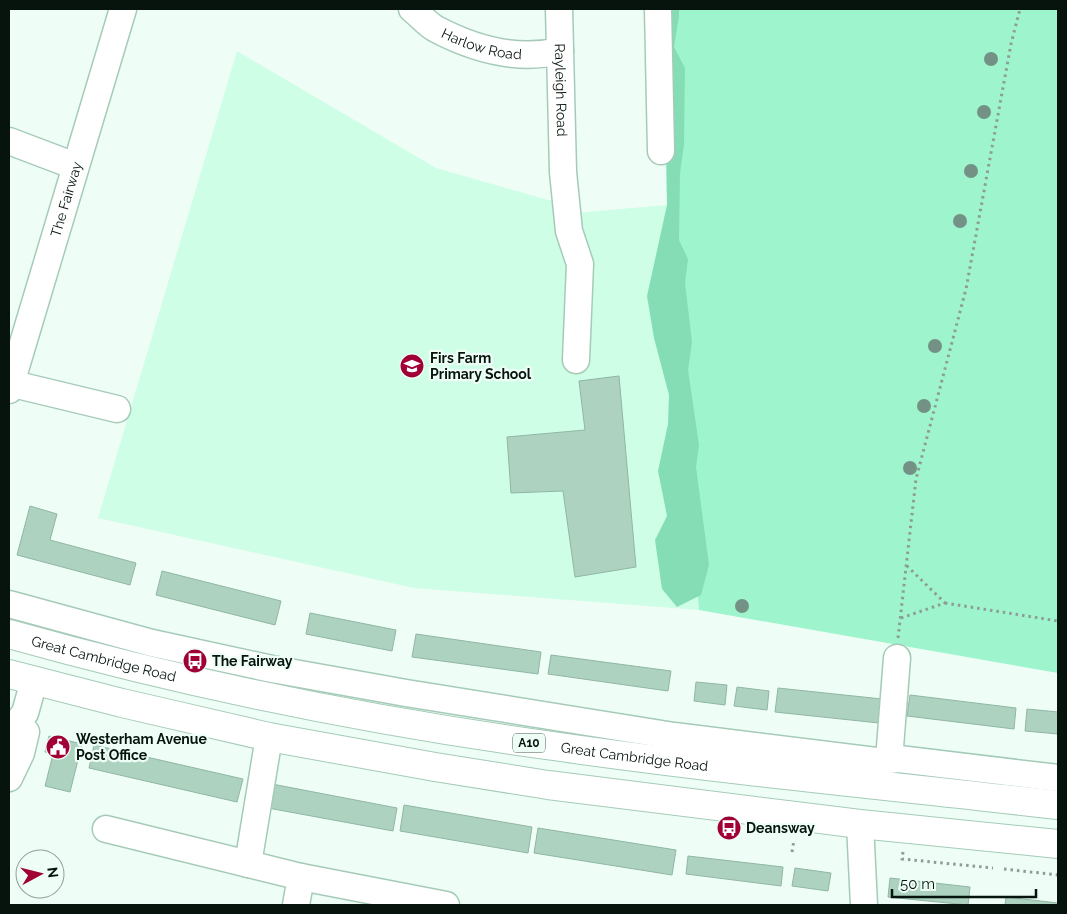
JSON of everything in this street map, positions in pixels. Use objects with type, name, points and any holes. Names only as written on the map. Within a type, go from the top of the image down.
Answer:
[{"type":"highway","name":"Great Cambridge Road","points":[[9,634],[131,666],[276,699],[441,729],[552,746],[672,749],[1058,805]]},
{"type":"highway","points":[[9,674],[269,737],[435,767],[548,785],[860,824],[1058,844]]},
{"type":"street","name":"The Fairway","points":[[9,386],[123,9]]},
{"type":"street","name":"Harlow Road","points":[[412,9],[435,28],[477,46],[505,54],[531,56],[560,51]]},
{"type":"street","name":"Rayleigh Road","points":[[559,9],[563,172],[569,231],[580,264],[576,360]]},
{"type":"street","points":[[658,9],[661,151]]},
{"type":"street","points":[[9,141],[75,166]]},
{"type":"street","points":[[9,386],[117,409]]},
{"type":"street","points":[[9,604],[152,643],[272,669],[415,694],[672,749],[876,761],[899,760],[1058,778]]},
{"type":"street","points":[[890,760],[897,658]]},
{"type":"street","points":[[9,748],[15,725],[24,713],[34,681]]},
{"type":"street","points":[[9,776],[21,753],[27,728],[24,713]]},
{"type":"street","points":[[248,864],[269,737]]},
{"type":"street","points":[[9,763],[9,776]]},
{"type":"street","points":[[860,824],[864,905]]},
{"type":"street","points":[[106,829],[301,877],[446,905]]},
{"type":"street","points":[[296,905],[301,877]]},
{"type":"path","points":[[897,658],[916,479],[966,288],[1011,44],[1020,9]]},
{"type":"path","points":[[906,566],[945,602]]},
{"type":"path","points":[[901,618],[945,602],[1058,622]]},
{"type":"path","points":[[792,852],[794,840]]},
{"type":"path","points":[[903,852],[902,859],[993,868]]},
{"type":"path","points":[[1004,869],[1058,875]]},
{"type":"shaded area","name":"Firs Farm Primary School","points":[[237,51],[436,168],[548,200],[573,201],[575,213],[667,205],[699,610],[414,588],[98,518]]},
{"type":"green space","points":[[664,9],[1058,9],[1058,673],[699,610],[667,205]]},
{"type":"green space","points":[[664,9],[679,9],[674,47],[685,68],[684,145],[680,173],[679,240],[688,259],[685,283],[692,342],[688,370],[699,445],[696,467],[709,565],[701,595],[677,607],[662,589],[655,540],[667,516],[658,471],[668,424],[669,395],[654,338],[647,296],[667,205]]},
{"type":"building","points":[[619,376],[636,567],[575,577],[563,491],[511,493],[507,437],[585,430],[579,381]]},
{"type":"building","points":[[30,506],[57,514],[50,540],[136,563],[130,585],[17,555]]},
{"type":"building","points":[[162,571],[281,601],[275,625],[156,595]]},
{"type":"building","points":[[310,613],[396,630],[392,651],[306,634]]},
{"type":"building","points":[[416,634],[541,652],[538,674],[412,657]]},
{"type":"building","points":[[551,655],[671,671],[668,691],[548,674]]},
{"type":"building","points":[[696,682],[727,685],[725,705],[694,701]]},
{"type":"building","points":[[737,687],[769,691],[767,710],[734,706]]},
{"type":"building","points":[[778,688],[882,699],[879,723],[775,712]]},
{"type":"building","points":[[910,695],[1016,708],[1014,729],[907,716]]},
{"type":"building","points":[[1027,709],[1058,712],[1058,734],[1025,731]]},
{"type":"building","points":[[49,736],[82,744],[70,792],[45,786],[53,754],[45,752]]},
{"type":"building","points":[[94,745],[243,779],[237,802],[89,768]]},
{"type":"building","points":[[272,784],[397,808],[393,831],[268,808]]},
{"type":"building","points":[[404,805],[532,827],[528,853],[400,831]]},
{"type":"building","points":[[538,828],[676,850],[672,875],[534,853]]},
{"type":"building","points":[[688,856],[783,867],[781,886],[686,874]]},
{"type":"building","points":[[795,868],[831,873],[828,891],[792,886]]},
{"type":"building","points":[[890,878],[970,887],[968,905],[888,897]]},
{"type":"building","points":[[1006,897],[1058,903],[1058,905],[1005,905]]},
{"type":"place","name":"Firs Farm Primary School","points":[[412,366]]},
{"type":"place","name":"The Fairway","points":[[195,661]]},
{"type":"place","name":"Westerham Avenue Post Office","points":[[58,747]]},
{"type":"place","name":"Deansway","points":[[729,828]]}]
